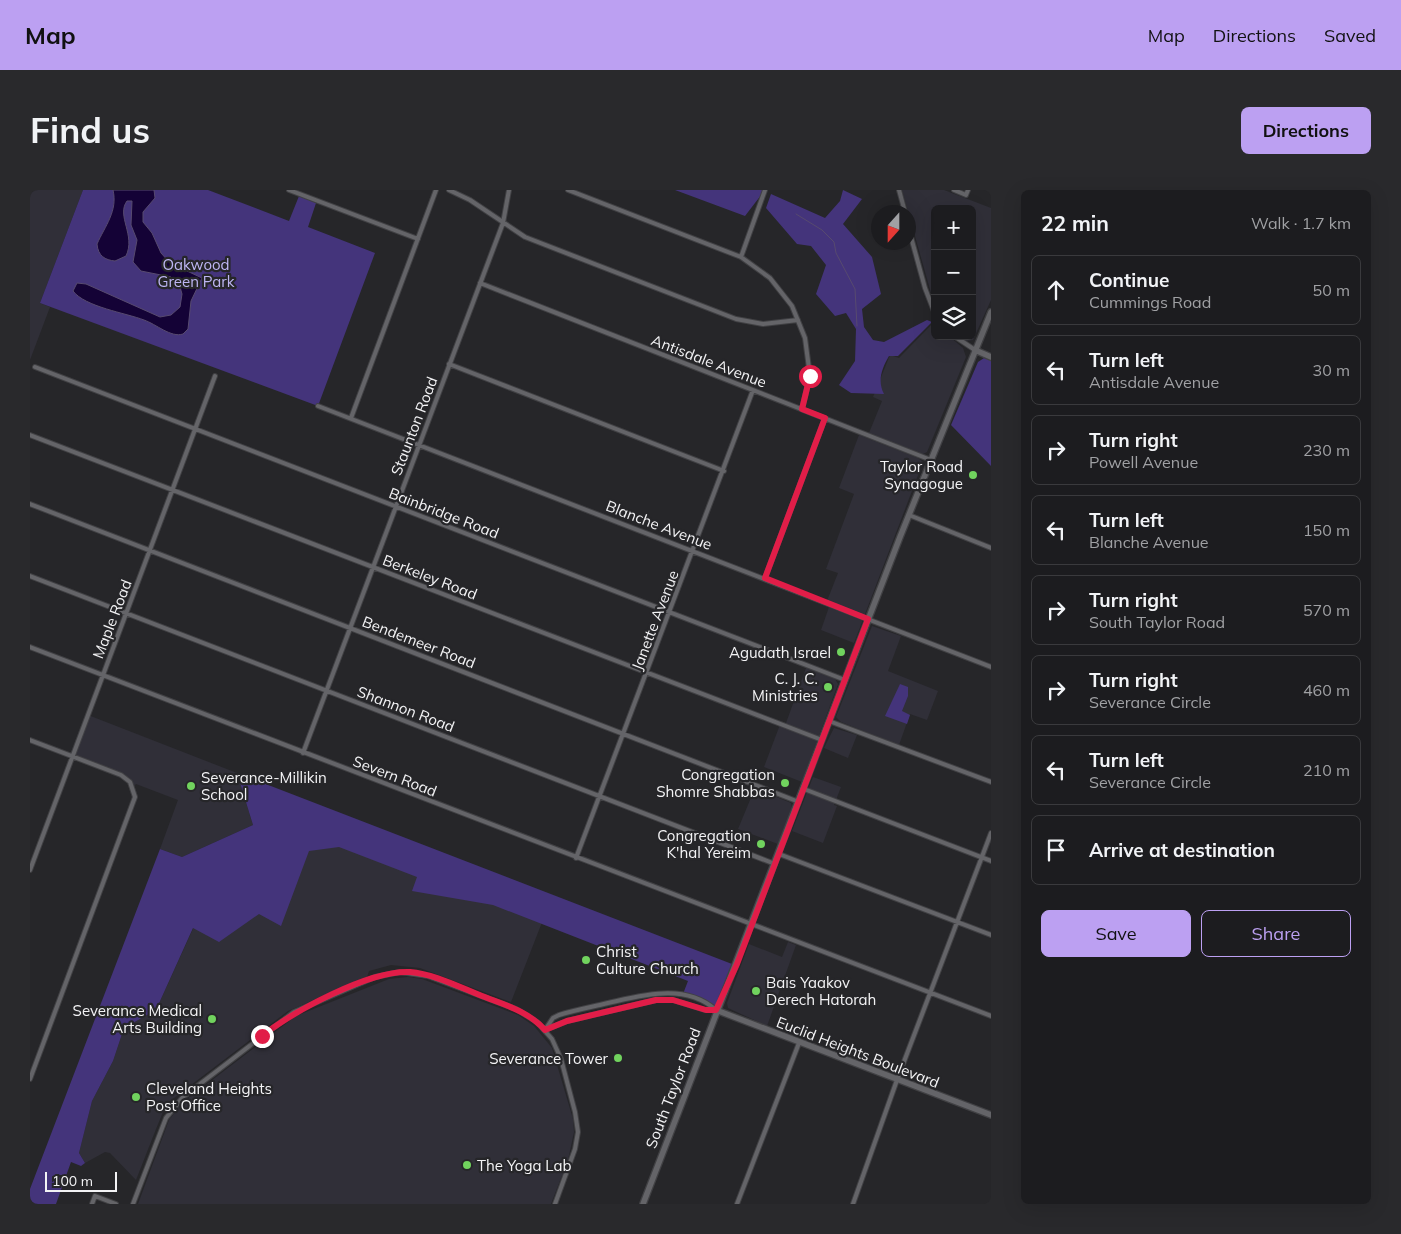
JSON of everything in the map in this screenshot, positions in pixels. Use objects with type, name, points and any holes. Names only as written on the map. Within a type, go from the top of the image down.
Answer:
[{"type":"main road","name":"South Taylor Road","points":[[643,1204],[716,1010],[751,926],[868,619],[991,312]]},
{"type":"main road","points":[[975,350],[991,357]]},
{"type":"main road","name":"Euclid Heights Boulevard","points":[[716,1010],[991,1116]]},
{"type":"street","points":[[289,190],[418,239]]},
{"type":"street","points":[[351,418],[436,190]]},
{"type":"street","points":[[449,190],[470,200],[525,237],[736,319],[763,324],[798,320]]},
{"type":"street","name":"Staunton Road","points":[[303,753],[503,223],[509,190]]},
{"type":"street","points":[[568,190],[741,257],[761,270],[778,286],[798,320],[809,356],[810,376],[802,409]]},
{"type":"street","points":[[741,257],[765,190]]},
{"type":"street","points":[[899,190],[903,205]]},
{"type":"street","points":[[954,190],[966,195],[968,190]]},
{"type":"street","points":[[915,250],[931,304]]},
{"type":"street","name":"Antisdale Avenue","points":[[480,283],[931,460]]},
{"type":"street","points":[[960,340],[975,350]]},
{"type":"street","points":[[449,364],[724,471]]},
{"type":"street","name":"Bainbridge Road","points":[[35,367],[845,680]]},
{"type":"street","name":"Maple Road","points":[[30,870],[215,376]]},
{"type":"street","name":"Janette Avenue","points":[[576,858],[724,471],[753,390]]},
{"type":"street","name":"Blanche Avenue","points":[[318,406],[991,667]]},
{"type":"street","points":[[765,578],[825,418]]},
{"type":"street","name":"Berkeley Road","points":[[30,435],[822,740]]},
{"type":"street","name":"Bendemeer Road","points":[[30,504],[799,802]]},
{"type":"street","points":[[909,515],[991,548]]},
{"type":"street","name":"Shannon Road","points":[[30,576],[775,864]]},
{"type":"street","name":"Severn Road","points":[[30,647],[751,926],[991,1016]]},
{"type":"street","points":[[829,721],[991,782]]},
{"type":"street","points":[[30,740],[121,775],[133,787],[134,797],[30,1079]]},
{"type":"street","points":[[804,789],[991,861]]},
{"type":"street","points":[[853,1204],[896,1080],[991,833]]},
{"type":"street","points":[[778,854],[991,935]]},
{"type":"street","points":[[133,1204],[166,1118],[174,1106],[288,1016],[351,987],[387,974],[419,974],[516,1009],[530,1016],[545,1030],[561,1059],[578,1122],[576,1149],[555,1204]]},
{"type":"street","points":[[545,1030],[553,1018],[559,1015],[652,994],[683,994],[706,1002],[716,1010]]},
{"type":"street","points":[[545,1030],[567,1021],[656,1000],[673,1000],[706,1010],[716,1010]]},
{"type":"street","points":[[737,1204],[799,1043]]},
{"type":"street","points":[[92,1204],[95,1196],[116,1204]]},
{"type":"shaded area","points":[[30,190],[83,190],[40,303],[50,307],[30,360]]},
{"type":"shaded area","points":[[113,190],[154,190],[155,198],[143,212],[143,222],[152,233],[161,253],[170,263],[202,278],[191,301],[188,329],[183,334],[174,334],[144,320],[96,305],[79,297],[73,291],[77,283],[86,284],[160,317],[171,315],[180,307],[182,294],[180,287],[171,277],[141,271],[133,262],[137,240],[131,225],[132,201],[127,201],[124,207],[124,219],[129,241],[126,256],[115,261],[103,257],[99,252],[97,244],[107,225],[114,205]]},
{"type":"shaded area","points":[[902,190],[944,190],[991,208],[991,300],[976,333],[976,205],[931,205],[931,293],[916,240],[916,205],[906,205]]},
{"type":"shaded area","points":[[931,325],[931,340],[954,340],[963,348],[966,357],[927,452],[923,454],[869,433],[882,401],[873,397],[890,355],[899,358]]},
{"type":"shaded area","points":[[859,435],[918,458],[923,462],[854,643],[821,630],[829,607],[839,611],[841,606],[827,601],[838,573],[826,569],[854,494],[839,488]]},
{"type":"shaded area","points":[[872,626],[901,636],[888,671],[938,691],[927,720],[910,714],[899,745],[841,722],[836,717]]},
{"type":"shaded area","points":[[806,668],[835,679],[838,684],[802,782],[764,767],[781,722],[786,723]]},
{"type":"shaded area","name":"Severance-Millikin School","points":[[88,715],[237,773],[253,825],[182,857],[160,849],[178,800],[136,784],[133,787],[126,778],[72,756]]},
{"type":"shaded area","points":[[834,728],[857,735],[848,758],[824,748]]},
{"type":"shaded area","points":[[813,777],[841,787],[834,805],[837,806],[823,843],[792,831]]},
{"type":"shaded area","points":[[755,788],[791,803],[792,808],[778,844],[738,829]]},
{"type":"shaded area","points":[[319,824],[546,912],[511,1002],[420,968],[391,965],[369,971],[367,977],[288,1011],[174,1098],[163,1112],[136,1180],[110,1153],[105,1152],[85,1163],[79,1153],[92,1101],[113,1061],[124,1028],[156,1010],[212,887]]},
{"type":"shaded area","name":"Bais Yaakov Derech Hatorah","points":[[788,942],[796,945],[767,1026],[728,1008],[727,1003],[749,944],[782,957]]},
{"type":"shaded area","points":[[408,977],[422,979],[518,1015],[534,1026],[552,1048],[573,1119],[574,1132],[568,1160],[551,1204],[138,1204],[169,1120],[182,1103],[296,1016],[389,979]]},
{"type":"green space","name":"Oakwood Green Park","points":[[83,190],[208,190],[289,221],[299,196],[316,203],[308,227],[375,253],[318,406],[40,303]]},
{"type":"green space","points":[[675,190],[765,190],[745,216]]},
{"type":"green space","points":[[843,190],[862,199],[843,224],[872,257],[881,294],[862,309],[864,327],[873,340],[884,342],[927,320],[931,322],[898,356],[889,356],[881,375],[884,394],[851,393],[839,385],[855,361],[856,329],[846,313],[835,316],[816,294],[826,265],[811,246],[797,244],[766,208],[771,194],[825,218],[840,201]]},
{"type":"green space","points":[[984,358],[991,360],[991,466],[951,425],[978,362]]},
{"type":"green space","points":[[900,684],[908,687],[908,696],[902,711],[910,715],[907,724],[885,716]]},
{"type":"green space","points":[[237,773],[732,964],[737,964],[716,1010],[709,1004],[683,994],[688,981],[493,905],[412,891],[417,877],[339,847],[309,851],[281,926],[259,914],[219,942],[193,928],[156,1010],[124,1028],[113,1061],[92,1101],[79,1153],[85,1163],[81,1166],[71,1162],[56,1204],[30,1204],[30,1189],[160,849],[182,857],[253,825]]},
{"type":"waterway","points":[[796,214],[822,230],[834,242],[836,253],[855,289],[857,326]]},
{"type":"place","name":"Taylor Road Synagogue","points":[[973,475]]},
{"type":"place","name":"Agudath Israel","points":[[841,652]]},
{"type":"place","name":"C. J. C. Ministries","points":[[828,687]]},
{"type":"place","name":"Congregation Shomre Shabbas","points":[[785,783]]},
{"type":"place","name":"Severance-Millikin School","points":[[191,786]]},
{"type":"place","name":"Congregation K'hal Yereim","points":[[761,844]]},
{"type":"place","name":"Christ Culture Church","points":[[586,960]]},
{"type":"place","name":"Bais Yaakov Derech Hatorah","points":[[756,991]]},
{"type":"place","name":"Severance Medical Arts Building","points":[[212,1019]]},
{"type":"place","name":"Severance Tower","points":[[618,1058]]},
{"type":"place","name":"Cleveland Heights Post Office","points":[[136,1097]]},
{"type":"place","name":"The Yoga Lab","points":[[467,1165]]},
{"type":"route","points":[[262,1036],[294,1012],[375,978],[400,972],[428,976],[516,1009],[530,1016],[545,1030],[567,1021],[656,1000],[673,1000],[706,1010],[716,1010],[737,964],[868,619],[765,578],[825,418],[802,409],[810,376]]}]
